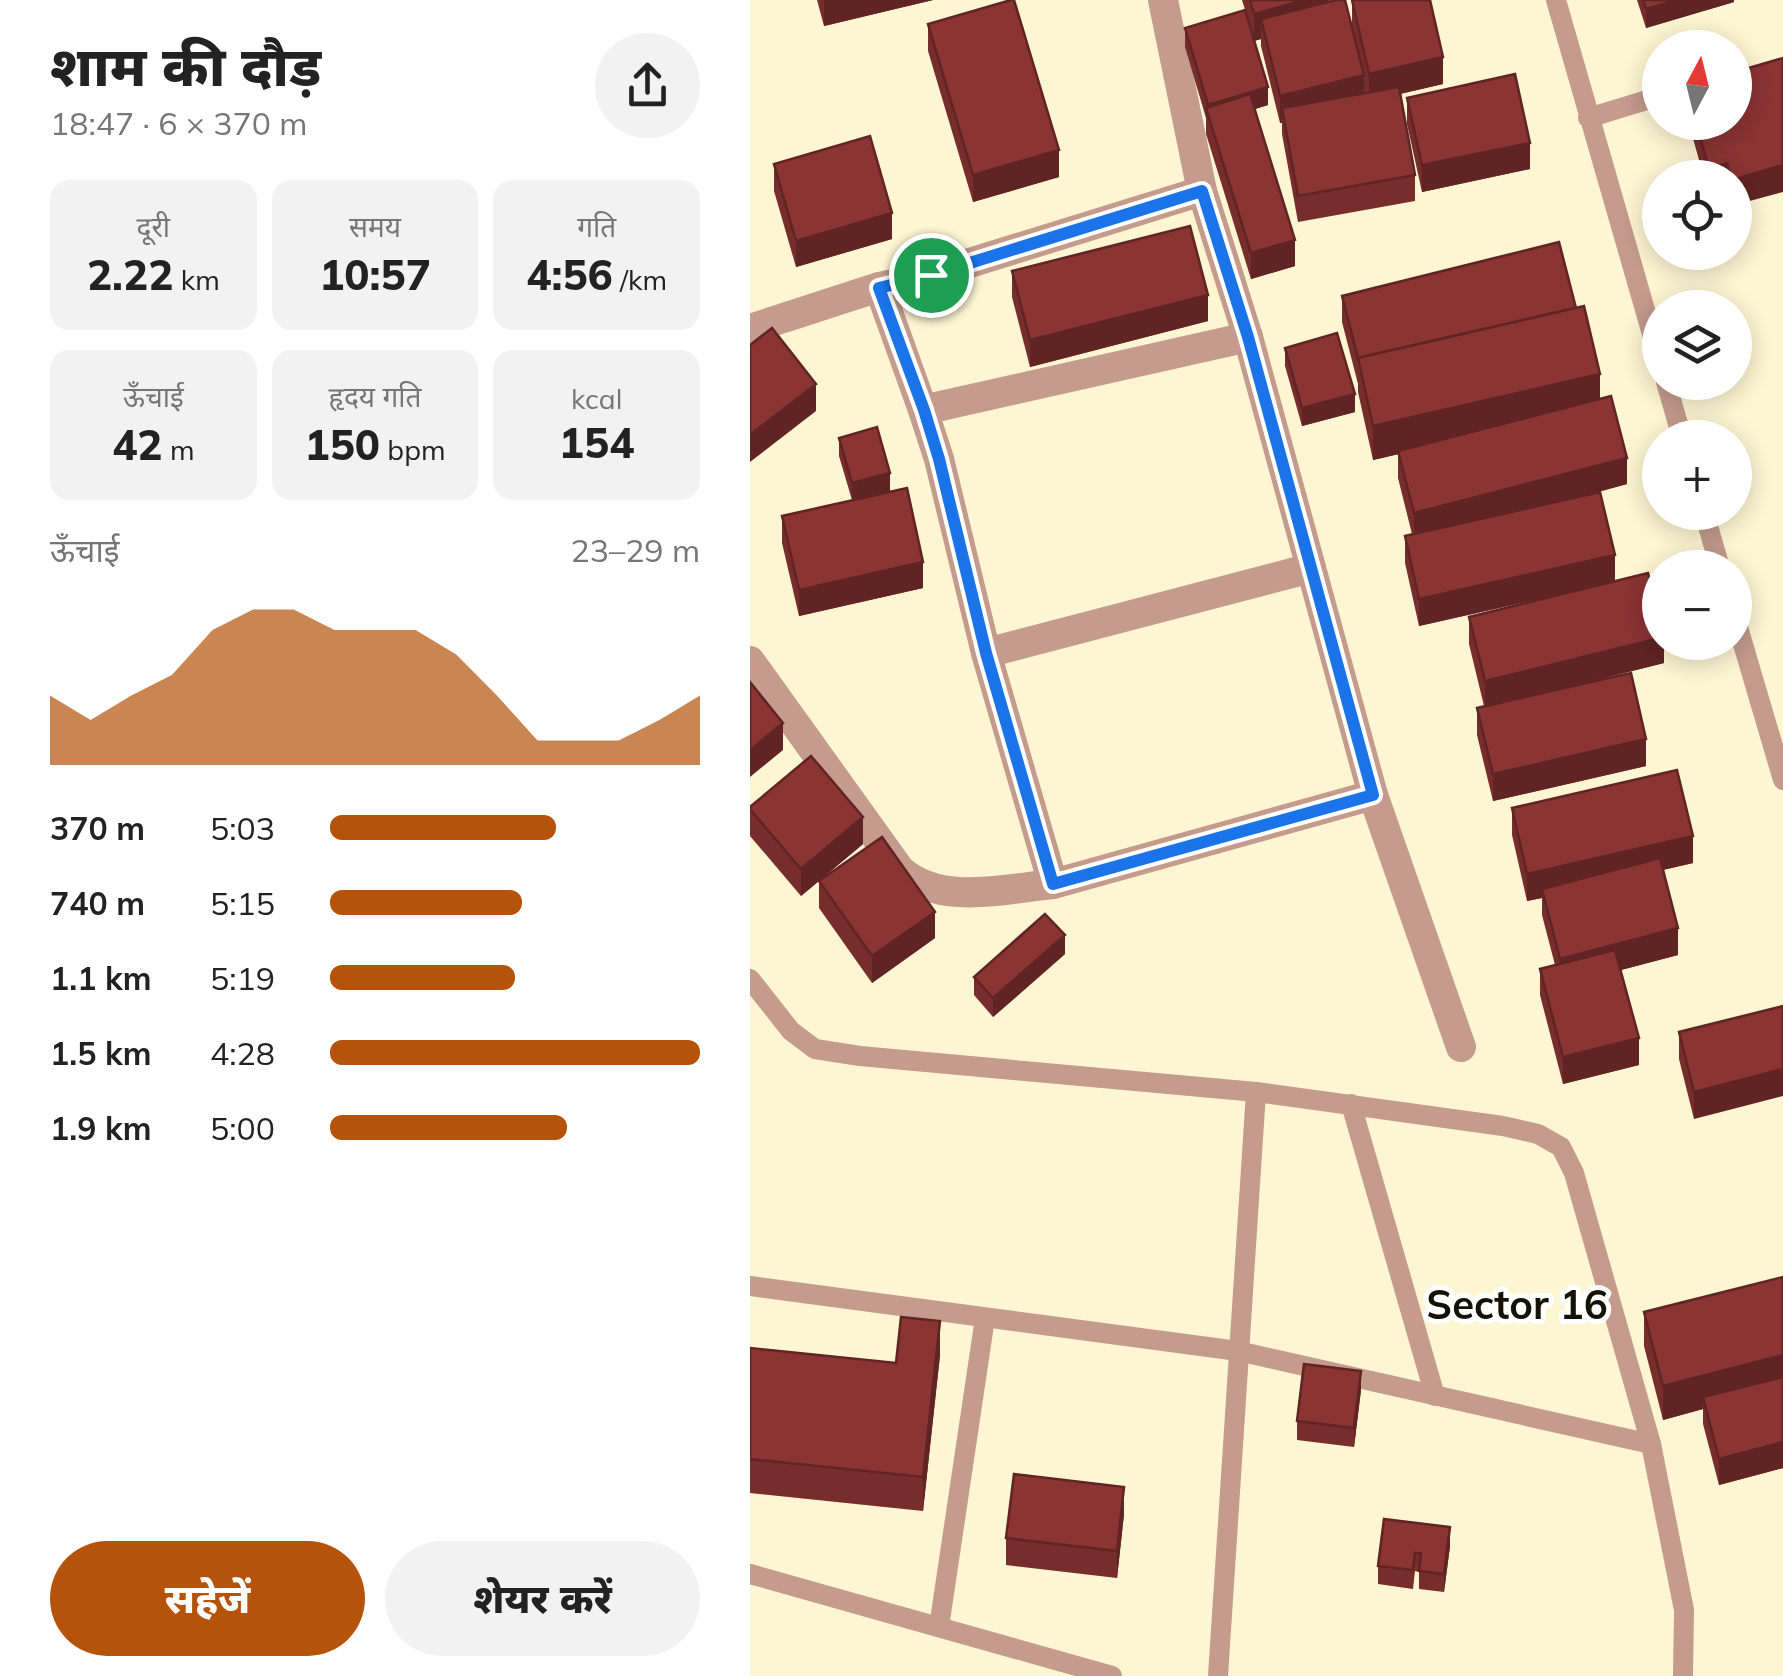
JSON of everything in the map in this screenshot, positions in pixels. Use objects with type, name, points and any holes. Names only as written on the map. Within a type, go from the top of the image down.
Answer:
[{"type":"street","points":[[1163,0],[1202,191],[1248,337],[1373,795],[1461,1048]]},
{"type":"street","points":[[750,329],[1202,191]]},
{"type":"street","points":[[879,288],[939,459],[986,653],[1053,884]]},
{"type":"street","points":[[924,410],[1248,337]]},
{"type":"street","points":[[986,653],[1311,568]]},
{"type":"street","points":[[750,661],[900,870],[914,883],[960,893],[1053,884],[1373,795]]},
{"type":"lane","points":[[1556,0],[1642,301]]},
{"type":"lane","points":[[1588,118],[1642,102]]},
{"type":"lane","points":[[1748,660],[1783,780]]},
{"type":"lane","points":[[750,979],[790,1031],[816,1049],[1351,1104],[1503,1126],[1538,1134],[1561,1148],[1574,1173],[1651,1444],[1684,1610],[1683,1676]]},
{"type":"lane","points":[[1218,1676],[1256,1092]]},
{"type":"lane","points":[[1351,1104],[1435,1396]]},
{"type":"lane","points":[[750,1286],[1238,1352],[1651,1444]]},
{"type":"lane","points":[[939,1628],[985,1318]]},
{"type":"lane","points":[[750,1574],[1112,1676]]},
{"type":"building","points":[[1011,0],[1059,150],[973,175],[928,24]]},
{"type":"building","points":[[1250,0],[1305,0],[1254,14]]},
{"type":"building","points":[[1345,0],[1364,75],[1280,96],[1261,19]]},
{"type":"building","points":[[1352,0],[1430,0],[1443,57],[1369,74]]},
{"type":"building","points":[[1643,0],[1677,0],[1646,9]]},
{"type":"building","points":[[1245,10],[1268,87],[1208,105],[1185,28]]},
{"type":"building","points":[[1783,58],[1783,165],[1752,174],[1752,160],[1707,160],[1701,140],[1752,140],[1752,67]]},
{"type":"building","points":[[1515,74],[1530,143],[1422,165],[1407,98]]},
{"type":"building","points":[[1399,87],[1415,175],[1298,196],[1282,108]]},
{"type":"building","points":[[1250,94],[1295,240],[1251,253],[1206,108]]},
{"type":"building","points":[[870,136],[892,213],[796,241],[774,164]]},
{"type":"building","points":[[1190,226],[1208,295],[1030,340],[1012,271]]},
{"type":"building","points":[[1559,242],[1576,308],[1358,358],[1342,296]]},
{"type":"building","points":[[1584,306],[1600,374],[1373,426],[1358,358]]},
{"type":"building","points":[[772,328],[816,384],[750,435],[750,345]]},
{"type":"building","points":[[1337,333],[1355,394],[1302,408],[1285,348]]},
{"type":"building","points":[[1611,396],[1627,458],[1414,513],[1398,451]]},
{"type":"building","points":[[877,427],[890,473],[852,483],[839,438]]},
{"type":"building","points":[[907,488],[923,562],[799,590],[782,516]]},
{"type":"building","points":[[1600,492],[1615,555],[1419,599],[1405,536]]},
{"type":"building","points":[[1642,574],[1642,642],[1485,681],[1469,617]]},
{"type":"building","points":[[1631,673],[1646,739],[1493,774],[1477,708]]},
{"type":"building","points":[[750,682],[783,723],[750,750]]},
{"type":"building","points":[[811,756],[863,817],[801,869],[750,807]]},
{"type":"building","points":[[1677,770],[1693,836],[1527,874],[1512,808]]},
{"type":"building","points":[[882,837],[935,912],[872,956],[819,881]]},
{"type":"building","points":[[1660,858],[1678,928],[1560,959],[1542,889]]},
{"type":"building","points":[[1045,914],[1065,935],[993,998],[974,977]]},
{"type":"building","points":[[1615,950],[1639,1038],[1563,1057],[1540,969]]},
{"type":"building","points":[[1783,1006],[1783,1069],[1694,1092],[1679,1032]]},
{"type":"building","points":[[1783,1277],[1783,1355],[1663,1386],[1644,1312]]},
{"type":"building","points":[[901,1317],[940,1321],[923,1477],[750,1459],[750,1348],[896,1363]]},
{"type":"building","points":[[1304,1364],[1361,1371],[1354,1428],[1297,1421]]},
{"type":"building","points":[[1783,1377],[1783,1442],[1719,1459],[1703,1397]]},
{"type":"building","points":[[1014,1474],[1124,1487],[1117,1551],[1006,1538]]},
{"type":"building","points":[[1384,1519],[1450,1527],[1444,1574],[1419,1571],[1421,1553],[1415,1553],[1413,1570],[1378,1566]]},
{"type":"district","name":"Sector 16","points":[[1517,1304]]},
{"type":"route","points":[[1202,191],[1248,337],[1373,795],[1053,884],[986,653],[939,459],[879,288],[931,275],[1202,191]]}]
